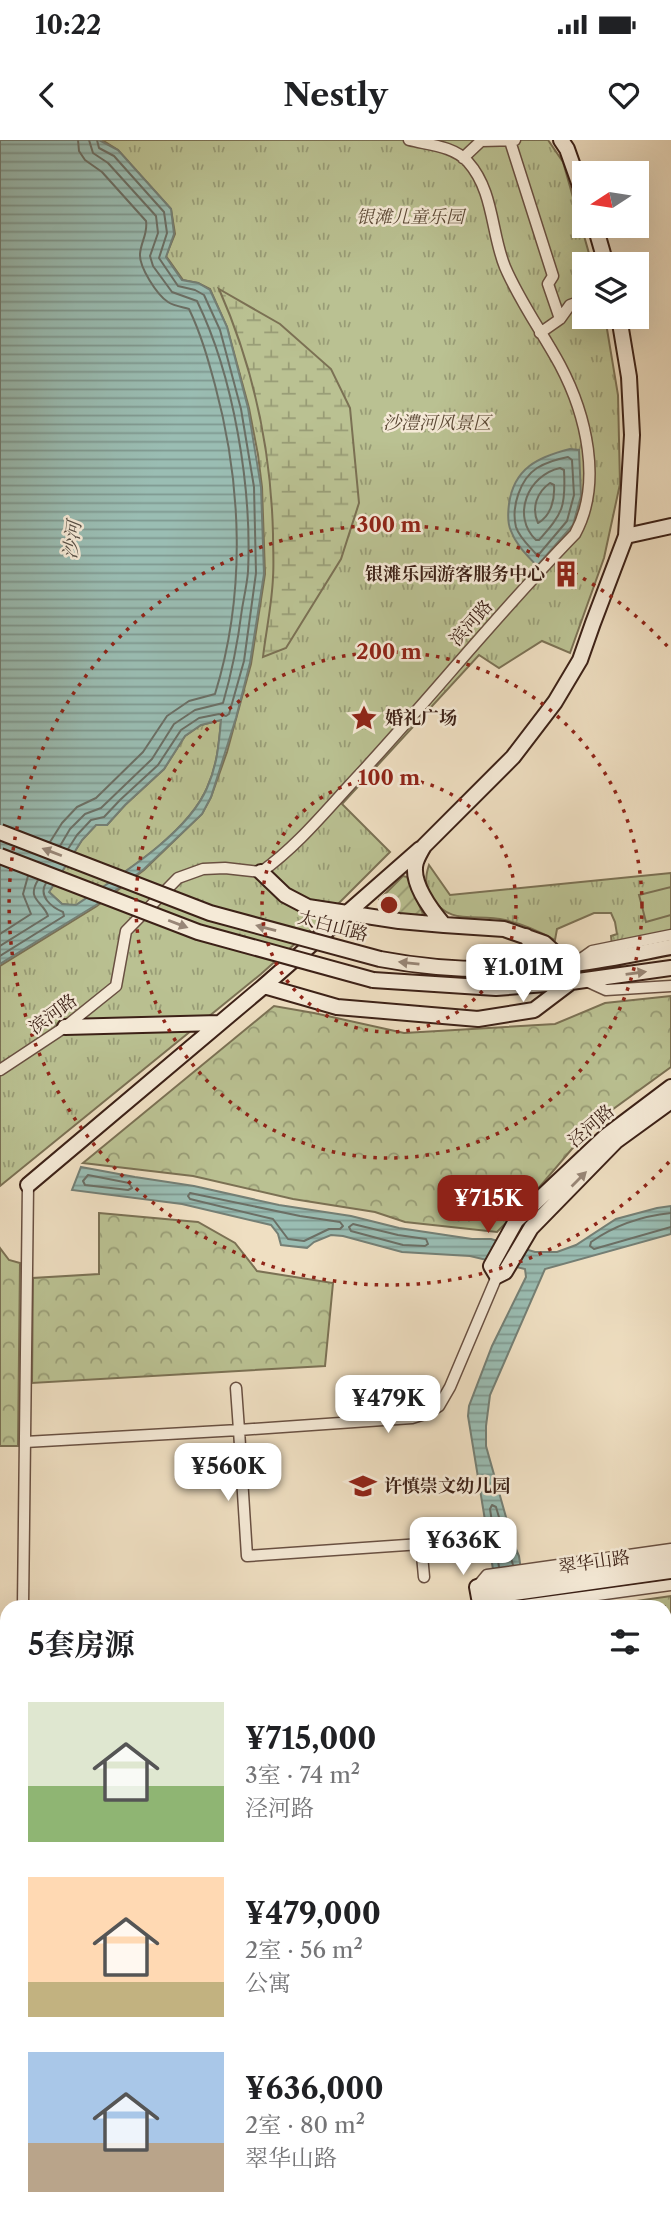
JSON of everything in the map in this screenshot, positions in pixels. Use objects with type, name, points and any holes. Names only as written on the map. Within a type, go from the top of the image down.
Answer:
[{"type":"street","points":[[561,140],[572,165]]},
{"type":"street","points":[[416,141],[453,150],[463,158],[481,141],[513,141],[553,276],[548,284],[560,319]]},
{"type":"street","name":"滨河路","points":[[0,1070],[65,1027],[116,986],[126,931],[178,878],[203,869],[225,868],[261,872],[284,855],[575,534],[583,520],[589,478],[583,425],[565,377],[518,296],[504,264],[482,183],[463,158]]},
{"type":"street","points":[[540,333],[560,319],[572,304]]},
{"type":"street","points":[[23,1600],[28,1185],[264,986],[424,846],[513,757],[555,702],[580,660],[626,536],[632,435],[629,377],[622,329]]},
{"type":"street","points":[[626,536],[671,526]]},
{"type":"street","name":"太白山路","points":[[0,832],[210,913],[401,963],[472,969],[534,968],[671,947]]},
{"type":"street","points":[[424,846],[415,864],[416,877],[428,906],[444,925]]},
{"type":"street","points":[[0,856],[198,932],[373,980],[496,988],[577,981],[671,968]]},
{"type":"street","points":[[261,872],[285,895],[312,904],[399,921],[504,929],[544,943],[571,964],[592,951],[671,935]]},
{"type":"street","points":[[526,936],[536,951],[534,968]]},
{"type":"street","points":[[264,986],[337,1007],[478,1019],[534,1010],[577,981]]},
{"type":"street","points":[[577,981],[606,990],[671,986]]},
{"type":"street","points":[[65,1027],[219,1023]]},
{"type":"street","name":"泾河路","points":[[498,1271],[516,1221],[606,1136],[671,1087]]},
{"type":"street","name":"泾河路","points":[[498,1271],[531,1227],[616,1141],[671,1101]]},
{"type":"street","points":[[25,1442],[412,1418],[428,1413],[439,1406],[450,1387],[498,1271]]},
{"type":"street","points":[[236,1388],[247,1556],[421,1544],[424,1577]]},
{"type":"street","points":[[485,1591],[539,1584],[671,1549]]},
{"type":"street","name":"翠华山路","points":[[539,1584],[671,1558]]},
{"type":"street","name":"翠华山路","points":[[485,1591],[671,1571]]},
{"type":"street","points":[[523,1600],[539,1584],[671,1585]]},
{"type":"green space","name":"沙澧河风景区","points":[[102,140],[548,140],[563,162],[572,194],[572,238],[585,238],[589,252],[572,252],[572,329],[607,329],[618,395],[620,484],[604,558],[570,653],[542,641],[499,668],[479,655],[342,804],[390,852],[325,917],[261,974],[0,1186],[0,966],[97,906],[144,870],[202,814],[227,752],[251,664],[265,574],[262,487],[258,455],[249,408],[227,327],[210,289],[183,280],[166,256],[175,234],[171,209],[118,150]]},
{"type":"green space","points":[[219,289],[280,324],[331,369],[350,408],[359,503],[341,559],[286,648],[263,657],[273,572],[272,502],[258,408],[242,348]]},
{"type":"green space","points":[[221,720],[217,755],[207,788],[184,822],[168,838],[76,906],[62,904],[49,892],[82,840],[96,825],[107,825],[164,769],[185,736],[201,725]]},
{"type":"green space","points":[[429,865],[450,895],[671,873],[671,933],[612,945],[611,936],[617,934],[611,913],[594,913],[557,929],[555,940],[531,928],[505,920],[455,915],[438,906],[431,896],[426,881]]},
{"type":"green space","points":[[403,876],[407,877],[423,914],[419,917],[391,913],[379,906],[379,900]]},
{"type":"green space","points":[[671,887],[671,915],[646,922],[639,895]]},
{"type":"green space","points":[[671,996],[671,1067],[594,1123],[531,1197],[497,1232],[405,1222],[375,1212],[293,1199],[193,1176],[83,1163],[274,1006],[404,1033],[555,1024],[605,1003]]},
{"type":"green space","points":[[99,1213],[198,1222],[235,1243],[257,1271],[333,1283],[325,1366],[32,1383],[33,1278],[99,1274]]},
{"type":"green space","points":[[0,1248],[9,1260],[20,1263],[18,1446],[0,1446]]},
{"type":"green space","points":[[671,1596],[671,1600],[643,1600]]},
{"type":"water","name":"沙河","points":[[0,140],[99,140],[118,150],[171,209],[174,234],[166,257],[182,280],[198,283],[210,290],[227,327],[248,408],[261,487],[264,574],[250,663],[236,718],[211,797],[202,814],[144,869],[96,905],[0,964]],"holes":[[[221,720],[210,780],[197,805],[184,822],[149,854],[76,905],[62,904],[49,892],[82,840],[96,825],[107,825],[164,769],[185,736],[201,725]]]},
{"type":"water","points":[[570,449],[579,450],[581,496],[573,525],[537,566],[519,545],[510,528],[508,510],[512,492],[516,481],[529,466]]},
{"type":"water","points":[[81,1167],[351,1216],[399,1228],[472,1239],[491,1239],[535,1252],[557,1252],[576,1245],[616,1219],[671,1206],[671,1234],[545,1269],[490,1395],[486,1446],[519,1556],[525,1600],[498,1600],[468,1416],[469,1406],[492,1346],[526,1277],[525,1269],[470,1256],[402,1252],[343,1236],[331,1235],[307,1248],[281,1245],[278,1234],[271,1225],[182,1204],[72,1190]]},
{"type":"place","name":"银滩乐园游客服务中心","points":[[566,574]]},
{"type":"place","name":"婚礼广场","points":[[364,718]]},
{"type":"place","name":"许慎崇文幼儿园","points":[[363,1486]]},
{"type":"park label","name":"银滩儿童乐园","points":[[410,217]]}]
